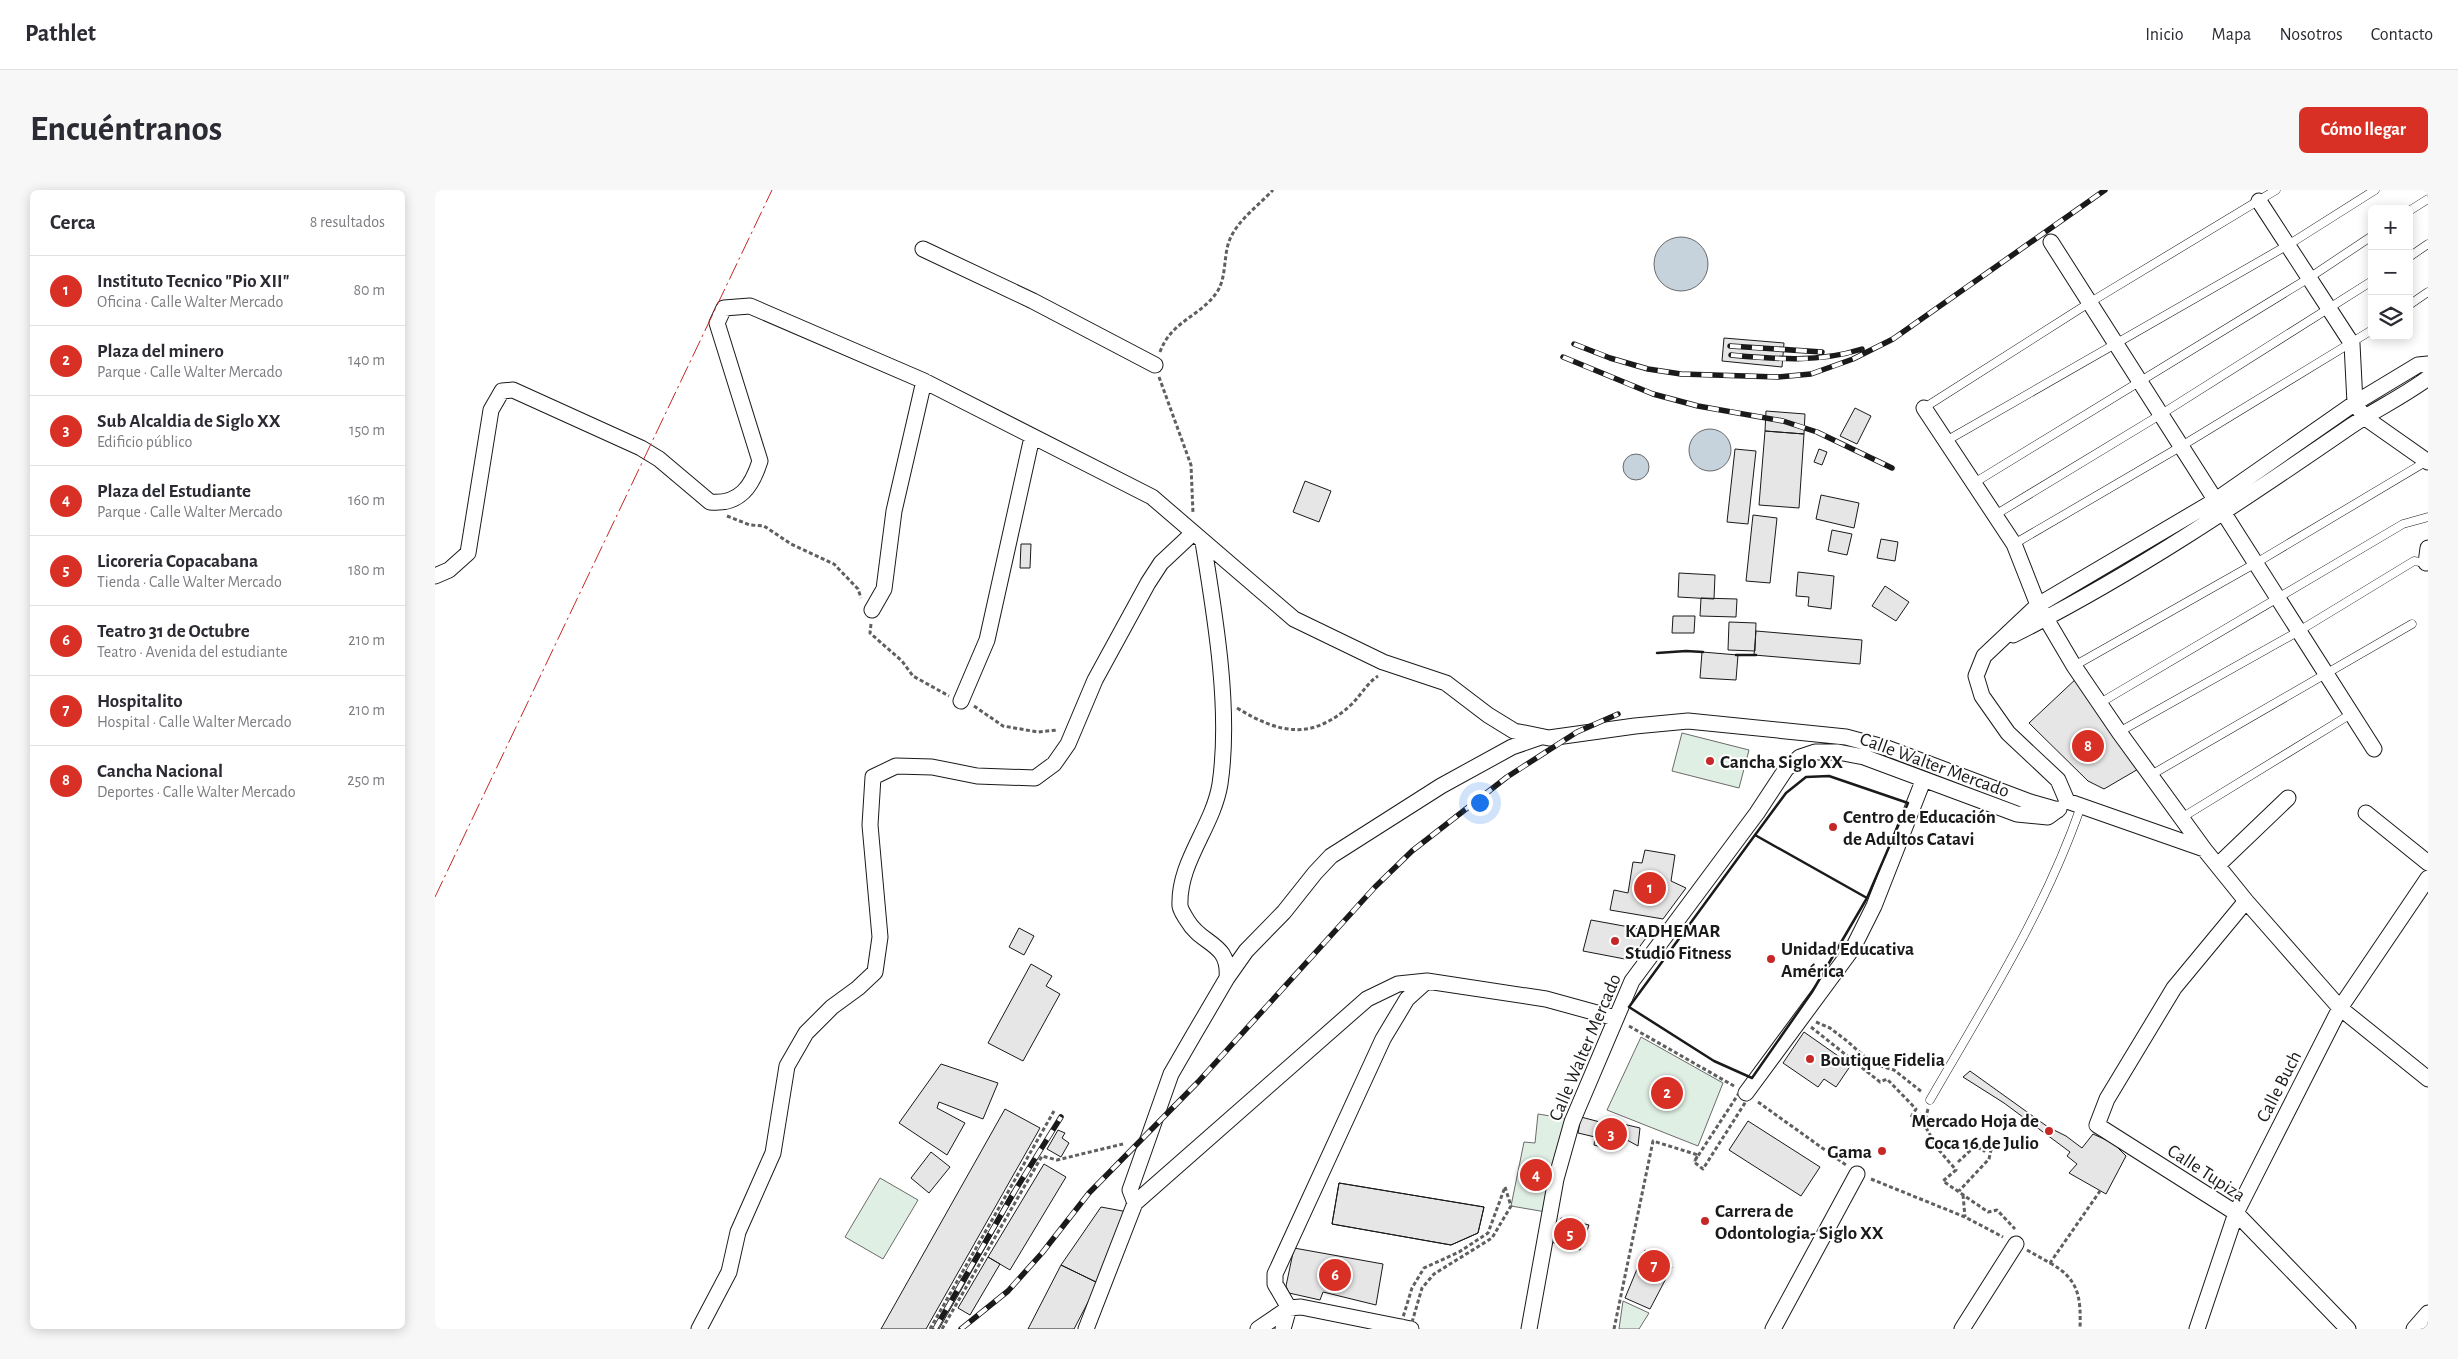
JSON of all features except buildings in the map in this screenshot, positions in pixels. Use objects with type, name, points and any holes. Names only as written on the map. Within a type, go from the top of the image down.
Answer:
[{"type":"street","points":[[2259,201],[2352,344],[2355,403],[2364,418],[2428,462]]},
{"type":"street","points":[[2051,242],[2374,749]]},
{"type":"street","points":[[923,249],[1033,301],[1155,365]]},
{"type":"street","points":[[435,576],[449,570],[468,553],[491,410],[503,391],[513,390],[641,448],[659,459],[710,502],[721,503],[741,496],[755,477],[760,461],[717,323],[724,308],[750,306],[924,381],[1152,497],[1294,619],[1383,662],[1446,682],[1488,715],[1514,731],[1543,737],[1570,736],[1635,726],[1688,721],[1846,737],[1887,748],[2030,802],[2069,806],[2204,849]]},
{"type":"street","points":[[2069,806],[2058,780],[2008,733],[1979,690],[1976,676],[1980,662],[1998,642],[2038,605],[2216,500],[2355,403],[2418,365],[2428,364]]},
{"type":"street","points":[[1998,642],[2046,618],[2224,513],[2364,418],[2428,378]]},
{"type":"street","points":[[872,610],[884,589],[894,511],[924,381]]},
{"type":"street","points":[[1924,408],[2014,544],[2038,605],[2074,666],[2119,732],[2204,849],[2246,901],[2340,1008],[2428,1079]]},
{"type":"street","points":[[961,701],[987,640],[1032,437]]},
{"type":"street","points":[[1198,538],[1216,631],[1223,744],[1219,786],[1207,824],[1188,863],[1181,890],[1180,909],[1193,930],[1225,956],[1228,966],[1227,978]]},
{"type":"street","points":[[699,1329],[729,1272],[737,1232],[773,1153],[787,1066],[806,1033],[832,1006],[858,988],[875,972],[880,937],[870,825],[873,777],[896,766],[932,767],[977,776],[1035,778],[1054,764],[1072,733],[1095,680],[1161,563],[1198,538]]},
{"type":"street","points":[[1135,1203],[1131,1190],[1171,1074],[1227,978],[1246,951],[1284,912],[1299,891],[1331,856],[1471,768],[1512,747],[1543,737]]},
{"type":"street","name":"Calle Walter Mercado","points":[[1529,1329],[1556,1179],[1572,1122],[1615,1018],[1632,981],[1757,813],[1786,769],[1800,757],[1815,752],[1847,753],[1864,757],[1923,781],[2017,814],[2048,817],[2069,806]]},
{"type":"street","points":[[1746,1092],[1853,948],[1874,906],[1923,781]]},
{"type":"street","points":[[2218,866],[2288,798]]},
{"type":"street","points":[[2365,813],[2428,863]]},
{"type":"street","name":"Calle Buch","points":[[2197,1329],[2236,1213],[2340,1008],[2428,878]]},
{"type":"street","name":"Calle Tupiza","points":[[2246,901],[2174,988],[2107,1099],[2097,1125],[2236,1213],[2348,1329]]},
{"type":"street","points":[[1283,1329],[1289,1308],[1275,1284],[1275,1274],[1383,1039],[1407,999],[1427,981]]},
{"type":"street","points":[[1086,1329],[1135,1203],[1367,999],[1398,984],[1427,981],[1546,999],[1615,1018]]},
{"type":"street","points":[[1773,1329],[1857,1174]]},
{"type":"street","points":[[1962,1329],[2016,1244]]},
{"type":"street","points":[[1257,1329],[1289,1308],[1301,1307],[1344,1322],[1408,1328]]},
{"type":"street","points":[[2414,1329],[2428,1313]]},
{"type":"lane","points":[[1924,408],[2089,303],[2276,190]]},
{"type":"lane","points":[[1946,441],[2288,244],[2375,190]]},
{"type":"lane","points":[[2413,208],[2428,199]]},
{"type":"lane","points":[[1974,483],[2309,278],[2368,239]]},
{"type":"lane","points":[[2413,254],[2428,244]]},
{"type":"lane","points":[[1995,515],[2160,415],[2368,285]]},
{"type":"lane","points":[[2413,302],[2428,292]]},
{"type":"lane","points":[[2014,544],[2180,447],[2368,333]]},
{"type":"lane","points":[[2074,666],[2256,564],[2428,462]]},
{"type":"lane","points":[[2100,703],[2279,599],[2403,524],[2428,517]]},
{"type":"lane","points":[[2119,732],[2427,555]]},
{"type":"lane","points":[[2151,775],[2412,624]]},
{"type":"lane","points":[[2183,818],[2351,714]]},
{"type":"lane","points":[[1930,1100],[2031,924],[2069,839],[2069,806]]},
{"type":"path","points":[[1198,538],[1191,465],[1155,365],[1163,343],[1180,322],[1206,306],[1219,290],[1229,240],[1240,223],[1273,190]]},
{"type":"path","points":[[710,502],[715,511],[750,525],[764,526],[791,544],[834,564],[858,589],[862,603],[872,610],[870,633],[902,660],[913,676],[961,701],[978,707],[1003,726],[1039,732],[1058,730],[1072,733]]},
{"type":"path","points":[[1221,688],[1235,706],[1263,723],[1300,730],[1320,727],[1335,719],[1354,702],[1372,679],[1401,668]]},
{"type":"path","points":[[1803,1016],[1830,1028],[1873,1064],[1894,1070],[1930,1100],[1924,1124]]},
{"type":"path","points":[[1803,1016],[1815,1032],[1880,1082],[1887,1079],[1915,1109],[1911,1117],[1924,1124],[1938,1149],[1956,1170],[1943,1181],[1988,1212],[1997,1210],[2021,1237],[2016,1244],[2050,1263],[2100,1191]]},
{"type":"path","points":[[1741,1090],[1746,1092],[1750,1095],[1703,1169],[1694,1162],[1741,1090]]},
{"type":"path","points":[[929,1329],[1054,1111]]},
{"type":"path","points":[[1615,1329],[1653,1141],[1698,1155]]},
{"type":"path","points":[[942,1329],[1042,1156],[1057,1160],[1123,1144]]},
{"type":"path","points":[[1958,1162],[1975,1146],[1984,1151],[1987,1145],[1991,1150],[1989,1159],[1959,1191]]},
{"type":"path","points":[[1505,1188],[1511,1206],[1491,1238],[1434,1274],[1422,1288],[1408,1328],[1412,1288],[1424,1268],[1459,1252],[1488,1233],[1505,1188]]},
{"type":"path","points":[[1963,1195],[1965,1216]]},
{"type":"green space","name":"Cancha Siglo XX","points":[[1682,733],[1749,750],[1739,788],[1672,771]]},
{"type":"green space","points":[[1641,1037],[1723,1083],[1698,1146],[1607,1110]]},
{"type":"green space","points":[[1538,1114],[1569,1119],[1546,1212],[1511,1206],[1524,1142],[1535,1143]]},
{"type":"green space","points":[[880,1178],[918,1200],[883,1259],[845,1237]]},
{"type":"green space","points":[[1623,1301],[1649,1313],[1639,1329],[1619,1329]]},
{"type":"shaded area","points":[[1676,237],[1686,237],[1696,241],[1704,249],[1708,264],[1704,279],[1696,287],[1686,291],[1676,291],[1666,287],[1658,279],[1654,269],[1654,259],[1658,249],[1666,241]]},
{"type":"shaded area","points":[[1710,429],[1725,435],[1731,450],[1725,465],[1710,471],[1695,465],[1689,450],[1695,435]]},
{"type":"shaded area","points":[[1636,454],[1645,458],[1649,467],[1645,476],[1636,480],[1627,476],[1623,467],[1627,458]]},
{"type":"railway","points":[[1574,344],[1610,358],[1648,369],[1681,374],[1778,377],[1811,374],[1853,359],[1893,339],[2105,190]]},
{"type":"railway","points":[[1730,346],[1822,352]]},
{"type":"railway","points":[[1731,355],[1797,359],[1829,356],[1862,349]]},
{"type":"railway","points":[[1563,357],[1653,394],[1698,406],[1783,421],[1817,432],[1892,468]]},
{"type":"railway","points":[[961,1329],[1008,1291],[1042,1253],[1089,1193],[1198,1082],[1375,887],[1412,851],[1507,777],[1577,732],[1618,714]]},
{"type":"railway","points":[[935,1329],[1016,1189],[1061,1117]]},
{"type":"wall","points":[[1657,653],[1703,652]]},
{"type":"wall","points":[[1736,655],[1756,655]]},
{"type":"wall","points":[[1829,776],[1908,803],[1867,898],[1755,835],[1786,793],[1806,777],[1829,776]]},
{"type":"wall","points":[[1755,835],[1867,898],[1812,992],[1752,1078],[1714,1061],[1629,1007],[1755,835]]},
{"type":"power","points":[[435,897],[772,190]]},
{"type":"place","name":"Cancha Nacional","points":[[2088,746]]},
{"type":"place","name":"Cancha Siglo XX","points":[[1710,761]]},
{"type":"place","name":"Centro de Educación de Adultos Catavi","points":[[1833,827]]},
{"type":"place","name":"Instituto Tecnico \"Pio XII\"","points":[[1650,888]]},
{"type":"place","name":"KADHEMAR Studio Fitness","points":[[1615,941]]},
{"type":"place","name":"Unidad Educativa América","points":[[1771,959]]},
{"type":"place","name":"Boutique Fidelia","points":[[1810,1059]]},
{"type":"place","name":"Plaza del minero","points":[[1667,1093]]},
{"type":"place","name":"Mercado Hoja de Coca 16 de Julio","points":[[2049,1131]]},
{"type":"place","name":"Sub Alcaldia de Siglo XX","points":[[1611,1134]]},
{"type":"place","name":"Gama","points":[[1882,1151]]},
{"type":"place","name":"Plaza del Estudiante","points":[[1536,1175]]},
{"type":"place","name":"Carrera de Odontologia- Siglo XX","points":[[1705,1221]]},
{"type":"place","name":"Licoreria Copacabana","points":[[1570,1234]]},
{"type":"place","name":"Hospitalito","points":[[1654,1266]]},
{"type":"place","name":"Teatro 31 de Octubre","points":[[1335,1275]]}]
